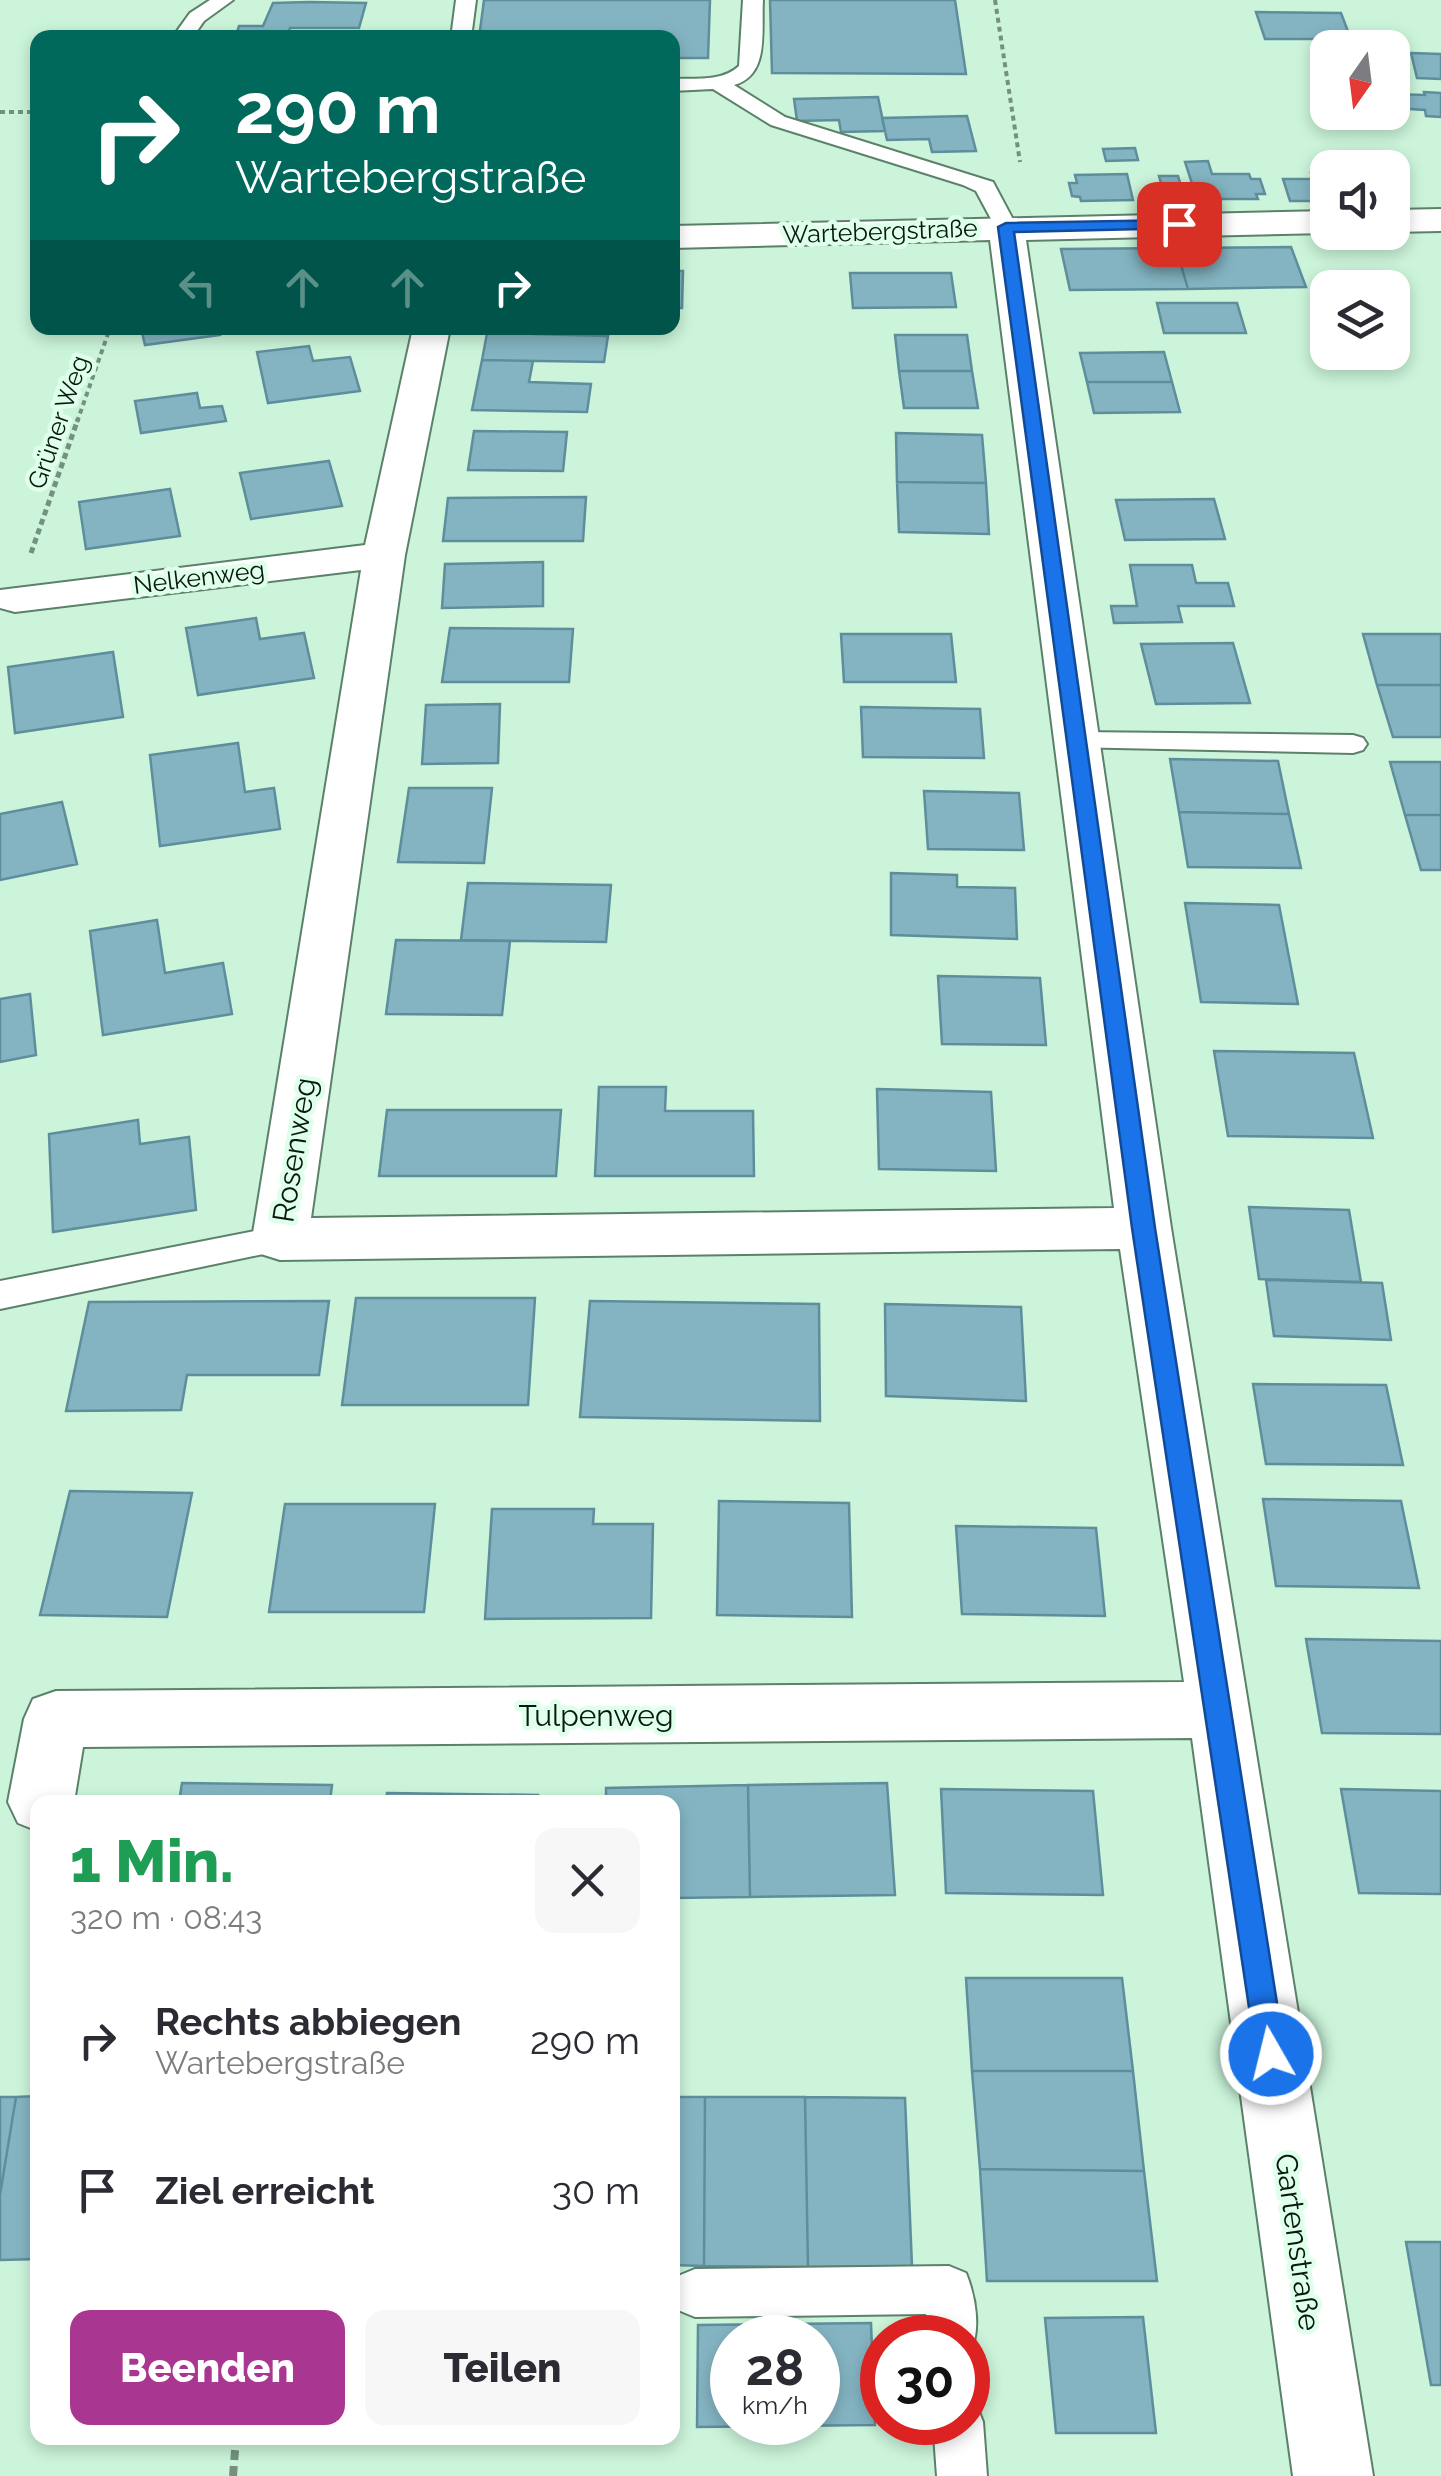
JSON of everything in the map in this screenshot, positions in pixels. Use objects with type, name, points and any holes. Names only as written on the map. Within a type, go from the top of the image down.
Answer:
[{"type":"street","points":[[1410,221],[1441,220]]},
{"type":"street","name":"Wartebergstraße","points":[[680,236],[1310,222]]},
{"type":"street","name":"Gartenstraße","points":[[1018,227],[1077,741],[1144,1228],[1333,2476]]},
{"type":"street","name":"Rosenweg","points":[[431,335],[384,555],[280,1239],[1144,1228]]},
{"type":"street","name":"Nelkenweg","points":[[15,599],[384,555]]},
{"type":"street","name":"Tulpenweg","points":[[42,1795],[56,1719],[1220,1710]]},
{"type":"lane","points":[[188,30],[197,18],[223,0]]},
{"type":"lane","points":[[462,30],[466,0]]},
{"type":"lane","points":[[680,85],[717,84],[739,76],[749,67],[752,0]]},
{"type":"lane","points":[[717,84],[778,121],[972,180],[985,187],[1018,227]]},
{"type":"lane","points":[[1077,741],[1353,744]]},
{"type":"lane","points":[[0,1295],[280,1239]]},
{"type":"lane","points":[[695,2293],[949,2290],[951,2315]]},
{"type":"lane","points":[[960,2445],[962,2476]]},
{"type":"path","points":[[995,0],[1018,227]]},
{"type":"path","points":[[0,112],[30,112]]},
{"type":"path","name":"Grüner Weg","points":[[15,599],[108,335]]},
{"type":"path","points":[[233,2476],[235,2445]]},
{"type":"building","points":[[484,0],[710,0],[708,58],[680,58],[680,30],[480,30]]},
{"type":"building","points":[[770,0],[955,0],[966,74],[772,73]]},
{"type":"building","points":[[273,3],[366,3],[359,28],[238,30],[239,26],[263,26]]},
{"type":"building","points":[[1256,12],[1341,13],[1347,30],[1310,30],[1310,39],[1265,39]]},
{"type":"building","points":[[1411,53],[1441,54],[1441,79],[1417,78]]},
{"type":"building","points":[[1424,92],[1441,93],[1441,117],[1410,109],[1410,95],[1425,95]]},
{"type":"building","points":[[878,97],[885,131],[841,132],[839,120],[797,121],[794,99]]},
{"type":"building","points":[[967,116],[976,151],[932,152],[929,139],[887,140],[882,118]]},
{"type":"building","points":[[1135,148],[1138,160],[1106,161],[1103,149]]},
{"type":"building","points":[[1208,161],[1212,174],[1249,174],[1251,179],[1260,179],[1265,194],[1256,194],[1258,199],[1197,199],[1185,162]]},
{"type":"building","points":[[1127,174],[1133,200],[1081,201],[1080,197],[1072,196],[1069,183],[1077,183],[1075,175]]},
{"type":"building","points":[[1159,176],[1178,176],[1183,193],[1164,194]]},
{"type":"building","points":[[1283,179],[1310,179],[1310,201],[1290,201]]},
{"type":"building","points":[[1291,247],[1306,287],[1188,289],[1176,248]]},
{"type":"building","points":[[1176,248],[1188,289],[1070,290],[1061,249]]},
{"type":"building","points":[[680,271],[683,271],[680,308]]},
{"type":"building","points":[[850,273],[951,273],[956,307],[853,308]]},
{"type":"building","points":[[1157,303],[1237,303],[1246,333],[1164,333]]},
{"type":"building","points":[[143,335],[220,335],[145,345]]},
{"type":"building","points":[[487,335],[608,336],[604,362],[482,360]]},
{"type":"building","points":[[895,335],[967,335],[972,371],[899,371]]},
{"type":"building","points":[[309,346],[313,361],[350,357],[360,391],[268,403],[257,352]]},
{"type":"building","points":[[1164,352],[1172,382],[1087,382],[1080,353]]},
{"type":"building","points":[[482,360],[533,361],[529,382],[591,384],[587,412],[472,410]]},
{"type":"building","points":[[899,371],[972,371],[978,408],[904,408]]},
{"type":"building","points":[[1087,382],[1172,382],[1180,412],[1094,413]]},
{"type":"building","points":[[197,393],[200,408],[222,406],[226,421],[141,433],[135,401]]},
{"type":"building","points":[[474,431],[567,432],[563,471],[468,470]]},
{"type":"building","points":[[896,433],[982,435],[986,483],[897,482]]},
{"type":"building","points":[[329,461],[342,506],[251,519],[240,473]]},
{"type":"building","points":[[897,482],[986,483],[989,534],[899,532]]},
{"type":"building","points":[[170,489],[180,536],[86,549],[79,502]]},
{"type":"building","points":[[586,497],[583,541],[443,541],[448,498]]},
{"type":"building","points":[[1214,499],[1225,539],[1125,540],[1116,500]]},
{"type":"building","points":[[543,562],[543,606],[442,608],[445,564]]},
{"type":"building","points":[[1130,565],[1192,565],[1196,583],[1228,583],[1234,606],[1178,606],[1182,622],[1114,623],[1111,606],[1137,606]]},
{"type":"building","points":[[256,618],[260,639],[304,633],[314,678],[198,695],[186,628]]},
{"type":"building","points":[[450,628],[573,629],[569,682],[442,682]]},
{"type":"building","points":[[841,634],[951,634],[956,682],[844,682]]},
{"type":"building","points":[[1363,634],[1441,634],[1441,685],[1377,685]]},
{"type":"building","points":[[1233,643],[1250,703],[1156,704],[1141,644]]},
{"type":"building","points":[[113,652],[123,717],[15,733],[8,667]]},
{"type":"building","points":[[1377,685],[1441,685],[1441,737],[1393,737]]},
{"type":"building","points":[[500,704],[498,763],[422,764],[426,705]]},
{"type":"building","points":[[861,707],[980,709],[984,758],[863,757]]},
{"type":"building","points":[[238,743],[245,792],[274,788],[280,829],[160,846],[150,755]]},
{"type":"building","points":[[1170,759],[1278,761],[1289,814],[1179,812]]},
{"type":"building","points":[[1390,762],[1441,762],[1441,815],[1405,815]]},
{"type":"building","points":[[409,788],[492,788],[484,863],[398,862]]},
{"type":"building","points":[[924,791],[1019,793],[1024,850],[928,849]]},
{"type":"building","points":[[62,802],[77,864],[0,880],[0,814]]},
{"type":"building","points":[[1179,812],[1289,814],[1301,868],[1188,867]]},
{"type":"building","points":[[1405,815],[1441,815],[1441,870],[1421,870]]},
{"type":"building","points":[[891,873],[957,875],[957,887],[1015,888],[1017,939],[891,935]]},
{"type":"building","points":[[468,883],[611,885],[606,942],[461,940]]},
{"type":"building","points":[[1185,903],[1279,905],[1298,1004],[1201,1002]]},
{"type":"building","points":[[157,920],[165,973],[223,963],[232,1014],[103,1035],[90,931]]},
{"type":"building","points":[[396,940],[510,941],[502,1015],[386,1014]]},
{"type":"building","points":[[938,976],[1040,978],[1046,1045],[942,1044]]},
{"type":"building","points":[[30,994],[36,1055],[0,1062],[0,999]]},
{"type":"building","points":[[1214,1051],[1354,1053],[1373,1138],[1228,1136]]},
{"type":"building","points":[[599,1087],[666,1087],[665,1111],[753,1111],[754,1176],[595,1176]]},
{"type":"building","points":[[877,1089],[991,1092],[996,1171],[879,1169]]},
{"type":"building","points":[[387,1110],[561,1110],[556,1176],[379,1176]]},
{"type":"building","points":[[138,1120],[140,1144],[189,1137],[196,1210],[53,1232],[49,1134]]},
{"type":"building","points":[[1249,1207],[1349,1210],[1361,1282],[1259,1279]]},
{"type":"building","points":[[1266,1280],[1382,1283],[1391,1340],[1274,1336]]},
{"type":"building","points":[[356,1298],[535,1298],[528,1405],[342,1405]]},
{"type":"building","points":[[329,1301],[319,1375],[187,1375],[181,1410],[66,1411],[89,1302]]},
{"type":"building","points":[[590,1301],[819,1304],[820,1421],[580,1417]]},
{"type":"building","points":[[885,1304],[1021,1307],[1026,1401],[886,1396]]},
{"type":"building","points":[[1253,1384],[1386,1385],[1403,1465],[1266,1464]]},
{"type":"building","points":[[70,1491],[192,1493],[167,1617],[40,1615]]},
{"type":"building","points":[[1263,1499],[1401,1501],[1419,1588],[1276,1586]]},
{"type":"building","points":[[719,1501],[849,1503],[852,1617],[717,1615]]},
{"type":"building","points":[[285,1504],[435,1504],[424,1612],[269,1612]]},
{"type":"building","points":[[492,1509],[594,1509],[593,1524],[653,1524],[651,1618],[485,1619]]},
{"type":"building","points":[[956,1526],[1096,1528],[1105,1616],[962,1614]]},
{"type":"building","points":[[1306,1639],[1441,1641],[1441,1734],[1322,1733]]},
{"type":"building","points":[[182,1783],[332,1785],[331,1795],[180,1795]]},
{"type":"building","points":[[887,1783],[895,1895],[750,1897],[748,1785]]},
{"type":"building","points":[[748,1785],[750,1897],[680,1898],[680,1795],[606,1795],[606,1788]]},
{"type":"building","points":[[941,1789],[1093,1791],[1103,1895],[946,1893]]},
{"type":"building","points":[[1341,1789],[1441,1791],[1441,1894],[1359,1893]]},
{"type":"building","points":[[387,1793],[538,1795],[387,1795]]},
{"type":"building","points":[[966,1978],[1122,1978],[1133,2071],[972,2071]]},
{"type":"building","points":[[972,2071],[1133,2071],[1144,2171],[980,2169]]},
{"type":"building","points":[[30,2096],[30,2259],[0,2260],[0,2195],[16,2097]]},
{"type":"building","points":[[0,2097],[16,2097],[0,2195]]},
{"type":"building","points":[[680,2097],[705,2097],[704,2266],[680,2265]]},
{"type":"building","points":[[705,2097],[805,2097],[808,2267],[704,2266]]},
{"type":"building","points":[[805,2097],[905,2098],[912,2266],[808,2267]]},
{"type":"building","points":[[980,2169],[1144,2171],[1157,2281],[987,2281]]},
{"type":"building","points":[[1406,2242],[1441,2242],[1441,2385],[1431,2385]]},
{"type":"building","points":[[1143,2317],[1156,2433],[1056,2433],[1045,2318]]},
{"type":"building","points":[[840,2323],[860,2323],[860,2425],[840,2425]]},
{"type":"building","points":[[698,2325],[710,2325],[710,2427],[697,2427]]},
{"type":"route","points":[[1179,224],[1006,227],[1144,1228],[1271,2054]]}]
